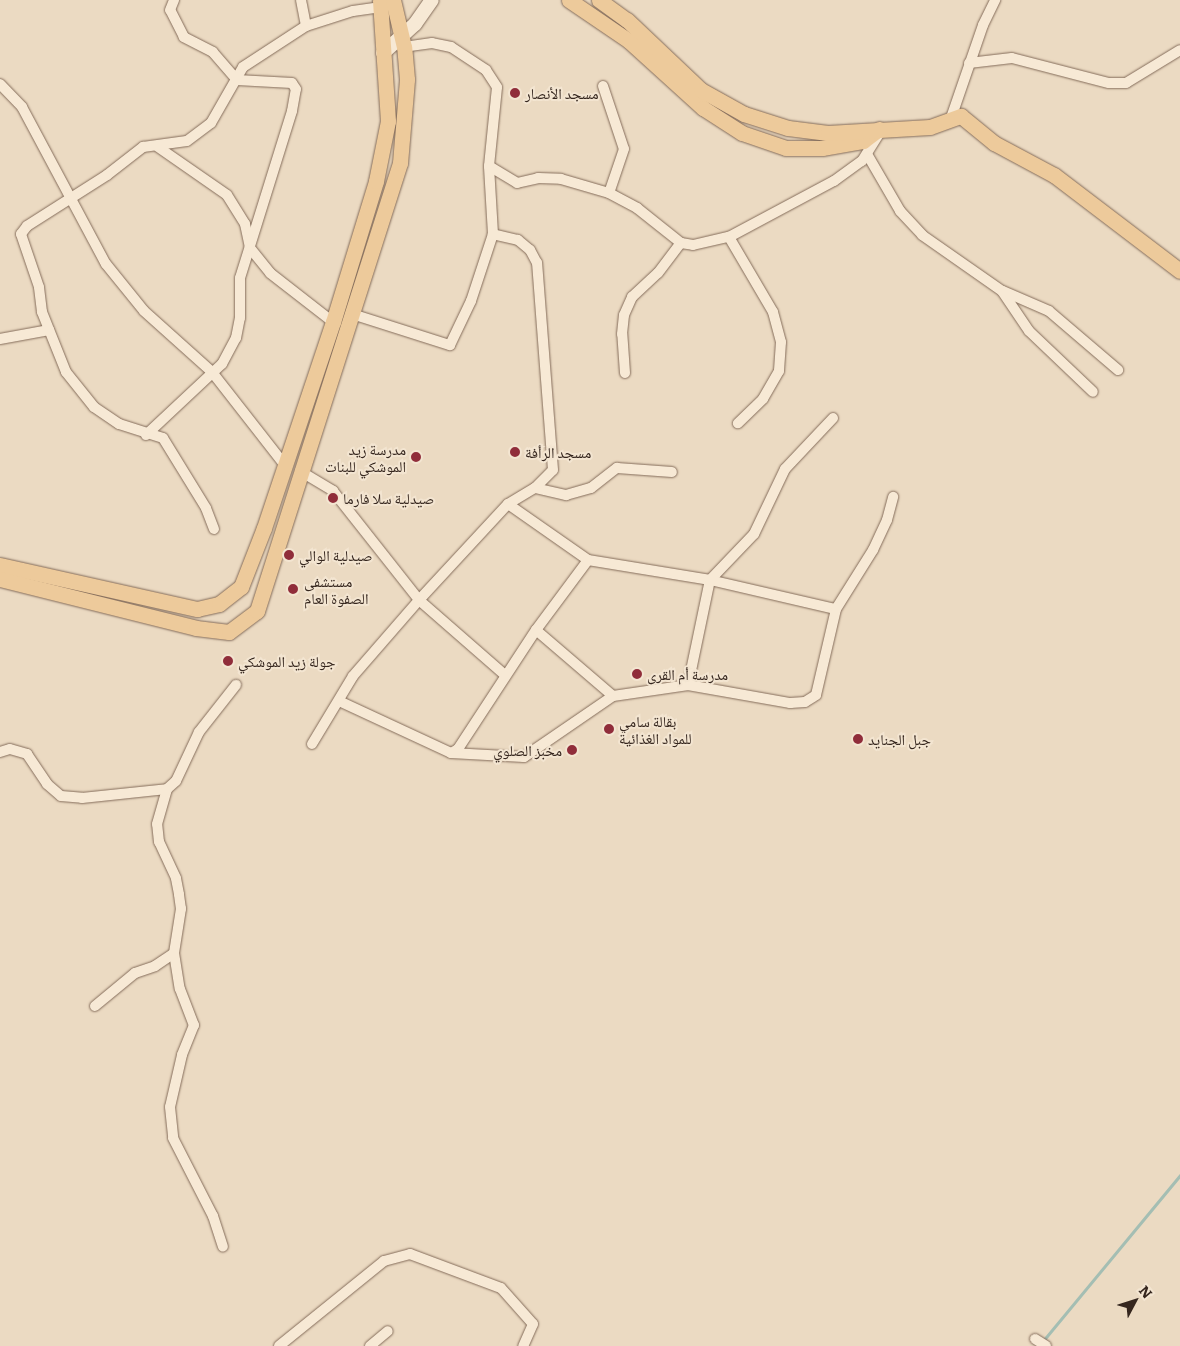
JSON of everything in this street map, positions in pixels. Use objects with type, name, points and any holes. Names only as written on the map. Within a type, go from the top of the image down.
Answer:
[{"type":"main road","points":[[383,53],[403,42],[432,0]]},
{"type":"main road","points":[[569,0],[629,41],[703,108],[742,133],[786,148],[822,148],[863,141],[881,129]]},
{"type":"main road","points":[[599,0],[627,20],[701,90],[744,114],[788,128],[828,133],[930,127],[960,116],[994,143],[1054,175],[1180,271]]},
{"type":"main road","points":[[0,578],[196,628],[229,632],[257,612],[300,471],[400,163],[407,79],[403,42],[385,2]]},
{"type":"main road","points":[[0,565],[189,609],[212,607],[241,587],[333,322],[376,181],[388,121],[383,53],[385,2]]},
{"type":"street","points":[[146,435],[222,364],[236,338],[240,318],[240,278],[292,111],[296,89],[292,83],[236,80],[214,52],[184,37],[170,10],[174,0]]},
{"type":"street","points":[[302,0],[306,26]]},
{"type":"street","points":[[951,118],[969,63],[995,0]]},
{"type":"street","points":[[214,529],[206,508],[163,438],[146,435],[119,424],[94,407],[77,390],[66,372],[42,312],[39,286],[21,234],[27,226],[72,198],[143,147],[158,147],[187,140],[211,123],[244,67],[306,26],[385,2]]},
{"type":"street","points":[[352,314],[450,345],[471,300],[493,234],[489,166],[497,87],[486,70],[451,47],[432,43],[403,42]]},
{"type":"street","points":[[969,63],[1012,58],[1109,83],[1126,83],[1180,50]]},
{"type":"street","points":[[0,84],[22,107],[106,264],[144,311],[212,372],[284,464]]},
{"type":"street","points":[[604,86],[624,149],[609,193]]},
{"type":"street","points":[[489,166],[517,183],[538,178],[561,179],[609,193],[637,208],[681,243],[692,245],[729,237],[834,181],[867,154],[881,129]]},
{"type":"street","points":[[158,147],[227,195],[245,224],[250,248],[270,273],[333,322]]},
{"type":"street","points":[[867,154],[900,211],[922,235],[1002,291],[1049,311],[1118,370]]},
{"type":"street","points":[[312,744],[353,676],[419,600],[508,504],[535,488],[553,470],[537,263],[530,250],[518,240],[493,234]]},
{"type":"street","points":[[729,237],[773,312],[780,342],[779,371],[763,399],[738,423]]},
{"type":"street","points":[[625,373],[622,334],[624,315],[632,297],[658,273],[681,243]]},
{"type":"street","points":[[1002,291],[1029,332],[1093,392]]},
{"type":"street","points":[[0,339],[49,330]]},
{"type":"street","points":[[688,685],[710,580],[754,534],[785,469],[834,418]]},
{"type":"street","points":[[535,488],[566,495],[591,488],[617,468],[672,472]]},
{"type":"street","points":[[300,471],[333,491],[419,600],[505,675]]},
{"type":"street","points":[[339,701],[451,753],[524,757],[613,696],[688,685],[790,704],[805,702],[816,694],[836,609],[873,550],[887,520],[893,497]]},
{"type":"street","points":[[508,504],[588,560],[710,580],[836,609]]},
{"type":"street","points":[[451,753],[458,749],[505,675],[588,560]]},
{"type":"street","points":[[536,630],[613,696]]},
{"type":"street","points":[[223,1246],[212,1216],[173,1138],[170,1107],[182,1055],[194,1025],[180,989],[174,952],[181,909],[179,894],[176,878],[159,842],[157,824],[167,789],[176,781],[199,732],[236,685]]},
{"type":"street","points":[[0,752],[10,749],[27,754],[47,784],[61,796],[82,798],[167,789]]},
{"type":"street","points":[[95,1006],[135,973],[154,966],[174,952]]},
{"type":"street","points":[[279,1346],[384,1262],[410,1254],[501,1288],[533,1324],[523,1346]]},
{"type":"street","points":[[370,1346],[388,1331]]},
{"type":"street","points":[[1035,1339],[1046,1346]]},
{"type":"waterway","points":[[1042,1342],[1180,1175]]},
{"type":"place","name":"مسجد الأنصار","points":[[515,93]]},
{"type":"place","name":"مسجد الرأفة","points":[[515,452]]},
{"type":"place","name":"مدرسة زيد الموشكي للبنات","points":[[416,457]]},
{"type":"place","name":"صيدلية سلا فارما","points":[[333,498]]},
{"type":"place","name":"صيدلية الوالي","points":[[289,555]]},
{"type":"place","name":"مستشفى الصفوة العام","points":[[293,589]]},
{"type":"place","name":"جولة زيد الموشكي","points":[[228,661]]},
{"type":"place","name":"مدرسة أم القرى","points":[[637,674]]},
{"type":"place","name":"بقالة سامي للمواد الغذائية","points":[[609,729]]},
{"type":"place","name":"جبل الجنايد","points":[[858,739]]},
{"type":"place","name":"مخبز الصلوي","points":[[572,750]]}]
